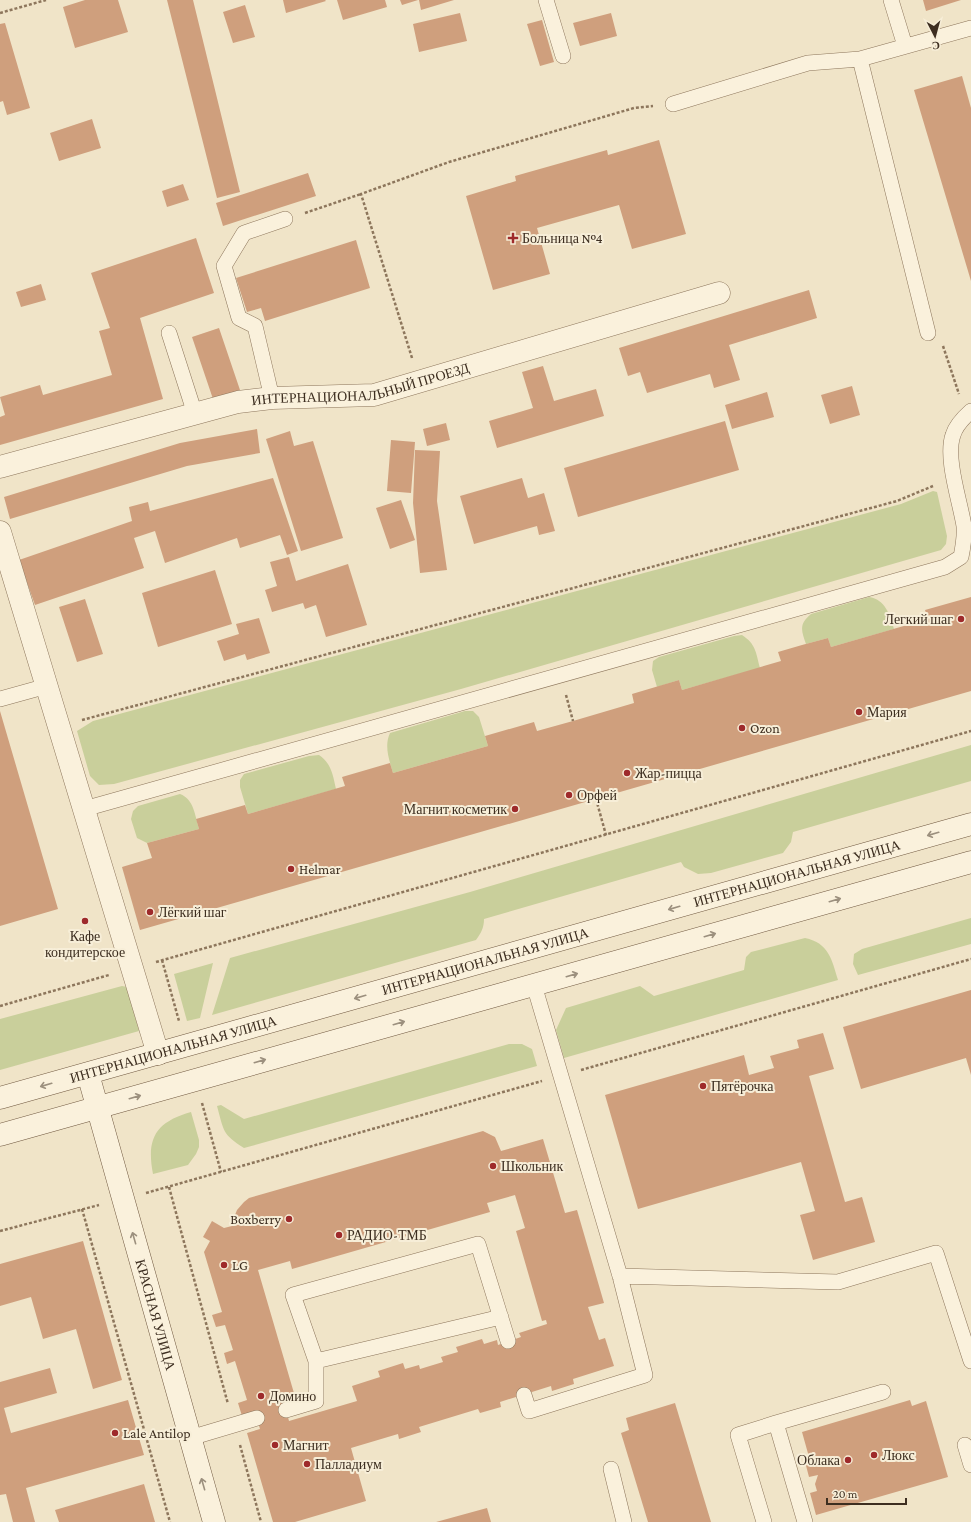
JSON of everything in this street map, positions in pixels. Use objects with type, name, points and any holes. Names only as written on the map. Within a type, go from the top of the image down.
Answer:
[{"type":"main road","name":"ИНТЕРНАЦИОНАЛЬНЫЙ ПРОЕЗД","points":[[0,468],[238,402],[272,398],[374,395],[719,293]]},
{"type":"main road","points":[[0,532],[158,1054]]},
{"type":"main road","name":"ИНТЕРНАЦИОНАЛЬНАЯ УЛИЦА","points":[[0,1098],[971,824]]},
{"type":"main road","points":[[0,1135],[971,862]]},
{"type":"main road","name":"КРАСНАЯ УЛИЦА","points":[[88,1074],[214,1522]]},
{"type":"lane","points":[[546,0],[563,56]]},
{"type":"lane","points":[[891,0],[905,46]]},
{"type":"lane","points":[[673,104],[808,63],[860,59],[971,28]]},
{"type":"lane","points":[[860,59],[928,333]]},
{"type":"lane","points":[[272,398],[255,326],[239,318],[224,266],[244,233],[285,219]]},
{"type":"lane","points":[[169,333],[195,414]]},
{"type":"lane","points":[[84,809],[945,567],[961,557],[964,542],[964,528],[950,453],[952,436],[959,422],[971,411]]},
{"type":"lane","points":[[0,699],[47,686]]},
{"type":"lane","points":[[524,1395],[529,1411],[645,1375],[620,1276],[534,985]]},
{"type":"lane","points":[[286,1410],[316,1401],[316,1361],[293,1295],[478,1244],[508,1341]]},
{"type":"lane","points":[[620,1276],[838,1282],[936,1253],[971,1361]]},
{"type":"lane","points":[[316,1361],[501,1317]]},
{"type":"lane","points":[[764,1522],[738,1435],[883,1392]]},
{"type":"lane","points":[[190,1438],[257,1418]]},
{"type":"lane","points":[[776,1423],[805,1522]]},
{"type":"lane","points":[[965,1446],[971,1465]]},
{"type":"lane","points":[[611,1470],[624,1522]]},
{"type":"path","points":[[0,13],[46,0]]},
{"type":"path","points":[[285,219],[361,194],[449,162],[634,108],[673,104]]},
{"type":"path","points":[[361,194],[420,381]]},
{"type":"path","points":[[928,333],[940,336],[957,391],[971,411]]},
{"type":"path","points":[[59,726],[897,501],[954,477]]},
{"type":"path","points":[[560,675],[573,721]]},
{"type":"path","points":[[0,1006],[971,731]]},
{"type":"path","points":[[596,799],[606,835]]},
{"type":"path","points":[[0,1231],[169,1187],[971,959]]},
{"type":"path","points":[[169,1187],[260,1522]]},
{"type":"path","points":[[82,1209],[170,1522]]},
{"type":"green space","points":[[933,491],[937,492],[947,536],[946,544],[941,550],[461,689],[114,784],[99,785],[90,776],[77,731],[93,721],[901,504]]},
{"type":"green space","points":[[869,597],[875,598],[883,604],[889,613],[894,629],[831,647],[828,638],[806,644],[802,628],[804,621],[811,614]]},
{"type":"green space","points":[[742,635],[753,645],[760,668],[682,690],[679,680],[657,687],[652,670],[653,661],[659,657]]},
{"type":"green space","points":[[465,711],[473,711],[479,717],[488,746],[393,773],[387,748],[390,733]]},
{"type":"green space","points":[[971,745],[971,781],[793,832],[791,842],[783,853],[711,873],[698,874],[684,867],[681,862],[484,919],[482,930],[476,940],[212,1015],[230,958],[470,892]]},
{"type":"green space","points":[[319,755],[329,766],[336,789],[248,814],[240,787],[240,780],[244,774],[309,756]]},
{"type":"green space","points":[[180,794],[185,796],[191,804],[199,829],[147,843],[137,838],[131,819],[133,811],[138,806]]},
{"type":"green space","points":[[971,918],[971,944],[858,975],[853,964],[854,954],[862,949]]},
{"type":"green space","points":[[805,938],[813,940],[828,953],[838,980],[564,1058],[556,1030],[566,1008],[640,986],[654,996],[744,970],[746,957],[751,952]]},
{"type":"green space","points":[[213,963],[200,1018],[187,1021],[174,974]]},
{"type":"green space","points":[[122,986],[127,987],[139,1031],[0,1070],[0,1019]]},
{"type":"green space","points":[[509,1044],[522,1044],[532,1049],[537,1066],[244,1148],[231,1139],[225,1131],[217,1106],[221,1105],[244,1119]]},
{"type":"green space","points":[[191,1112],[199,1140],[199,1147],[196,1154],[188,1165],[153,1174],[151,1151],[156,1133],[169,1121]]},
{"type":"building","points":[[85,0],[118,0],[128,32],[75,48],[63,7]]},
{"type":"building","points":[[167,0],[193,0],[240,192],[217,198]]},
{"type":"building","points":[[283,0],[325,0],[326,1],[286,13]]},
{"type":"building","points":[[337,0],[385,0],[387,7],[343,20]]},
{"type":"building","points":[[400,0],[418,0],[402,5]]},
{"type":"building","points":[[419,0],[454,0],[421,10]]},
{"type":"building","points":[[923,0],[961,0],[926,11]]},
{"type":"building","points":[[245,5],[255,37],[233,43],[223,12]]},
{"type":"building","points":[[460,13],[467,41],[419,52],[413,24]]},
{"type":"building","points":[[611,13],[617,36],[580,46],[573,23]]},
{"type":"building","points":[[542,20],[554,62],[540,66],[527,24]]},
{"type":"building","points":[[5,23],[30,108],[7,115],[3,101],[0,102],[0,24]]},
{"type":"building","points":[[962,76],[971,108],[971,281],[914,90]]},
{"type":"building","points":[[92,119],[101,148],[59,161],[50,133]]},
{"type":"building","points":[[659,140],[686,234],[632,249],[619,205],[537,228],[550,274],[493,290],[466,196],[516,181],[515,176],[607,150],[608,155]]},
{"type":"building","points":[[308,173],[316,196],[223,226],[216,203]]},
{"type":"building","points":[[183,184],[189,200],[167,207],[162,191]]},
{"type":"building","points":[[196,238],[214,293],[140,318],[163,399],[0,445],[0,417],[5,415],[0,397],[40,385],[43,395],[112,375],[99,331],[110,328],[91,273]]},
{"type":"building","points":[[356,240],[370,288],[265,321],[261,308],[247,312],[236,278]]},
{"type":"building","points":[[41,284],[46,300],[21,307],[16,292]]},
{"type":"building","points":[[809,290],[817,318],[729,345],[740,380],[714,388],[710,374],[647,393],[640,372],[628,376],[619,348]]},
{"type":"building","points":[[219,328],[240,390],[213,399],[192,337]]},
{"type":"building","points":[[543,366],[554,401],[596,389],[604,416],[497,448],[489,421],[533,408],[522,372]]},
{"type":"building","points":[[852,386],[860,415],[830,424],[821,395]]},
{"type":"building","points":[[767,392],[774,417],[732,429],[725,405]]},
{"type":"building","points":[[725,421],[739,470],[578,517],[564,468]]},
{"type":"building","points":[[446,423],[450,440],[427,446],[423,429]]},
{"type":"building","points":[[257,429],[260,453],[187,466],[10,519],[4,497],[180,443]]},
{"type":"building","points":[[290,431],[294,446],[313,441],[343,538],[301,551],[266,439]]},
{"type":"building","points":[[391,440],[415,442],[411,493],[387,491]]},
{"type":"building","points":[[415,450],[440,451],[437,501],[447,570],[420,573],[413,503]]},
{"type":"building","points":[[273,478],[298,551],[287,555],[280,535],[240,548],[237,538],[165,563],[155,531],[134,538],[144,568],[35,605],[19,560],[132,521],[129,507],[148,502],[150,511]]},
{"type":"building","points":[[522,478],[528,498],[544,493],[555,531],[539,535],[537,526],[474,544],[460,496]]},
{"type":"building","points":[[401,500],[415,540],[390,549],[376,508]]},
{"type":"building","points":[[289,557],[296,581],[348,564],[367,625],[326,637],[316,605],[305,609],[303,603],[272,612],[265,590],[277,586],[270,562]]},
{"type":"building","points":[[215,570],[232,624],[158,647],[142,593]]},
{"type":"building","points":[[971,597],[971,691],[140,930],[122,867],[152,858],[147,843],[199,829],[196,819],[245,805],[248,814],[345,786],[342,777],[390,763],[393,773],[488,746],[485,736],[534,722],[537,731],[573,721],[634,703],[632,694],[679,680],[682,690],[781,661],[778,652],[802,645],[828,638],[831,647],[928,619],[925,610]]},
{"type":"building","points":[[85,599],[103,654],[77,662],[59,607]]},
{"type":"building","points":[[259,618],[270,653],[247,660],[245,654],[224,661],[217,641],[239,634],[236,624]]},
{"type":"building","points":[[0,711],[58,909],[0,926]]},
{"type":"building","points":[[971,990],[971,1075],[966,1058],[861,1089],[843,1027]]},
{"type":"building","points":[[823,1033],[834,1069],[809,1076],[845,1202],[862,1197],[875,1242],[813,1260],[800,1215],[815,1211],[801,1162],[638,1209],[605,1095],[744,1055],[749,1075],[774,1068],[770,1056],[799,1048],[797,1040]]},
{"type":"building","points":[[483,1131],[495,1137],[501,1151],[543,1139],[565,1213],[577,1210],[604,1303],[588,1307],[599,1340],[605,1338],[614,1366],[573,1379],[574,1384],[552,1391],[551,1386],[500,1402],[501,1407],[480,1413],[478,1409],[419,1427],[421,1432],[399,1439],[398,1434],[351,1448],[366,1501],[295,1522],[273,1522],[247,1433],[260,1429],[255,1412],[242,1416],[238,1403],[247,1400],[235,1361],[227,1364],[224,1353],[233,1350],[225,1325],[216,1327],[212,1315],[222,1312],[204,1252],[210,1241],[203,1237],[212,1221],[224,1228],[236,1225],[235,1215],[237,1210],[249,1198]],"holes":[[[515,1195],[525,1228],[516,1231],[542,1321],[546,1320],[547,1324],[519,1333],[521,1337],[498,1345],[497,1340],[484,1344],[482,1339],[456,1347],[458,1352],[441,1357],[443,1362],[420,1369],[419,1365],[405,1369],[403,1363],[378,1371],[380,1377],[352,1386],[357,1401],[289,1421],[284,1403],[296,1400],[258,1270],[290,1261],[292,1269],[490,1212],[487,1203]]]},
{"type":"building","points":[[83,1241],[122,1380],[93,1389],[76,1329],[43,1339],[31,1297],[0,1306],[0,1264]]},
{"type":"building","points":[[50,1368],[57,1393],[4,1408],[11,1433],[128,1400],[144,1455],[26,1488],[35,1522],[13,1522],[6,1494],[0,1495],[0,1382]]},
{"type":"building","points":[[910,1400],[912,1406],[926,1401],[948,1477],[816,1515],[810,1493],[817,1491],[815,1484],[818,1475],[809,1477],[804,1458],[809,1457],[802,1432]]},
{"type":"building","points":[[675,1403],[711,1522],[648,1522],[621,1433],[629,1430],[626,1418]]},
{"type":"building","points":[[144,1484],[155,1522],[59,1522],[55,1510]]},
{"type":"building","points":[[487,1508],[491,1522],[436,1522]]},
{"type":"place","name":"Больница №4","points":[[513,238]]},
{"type":"place","name":"Легкий шаг","points":[[961,619]]},
{"type":"place","name":"Мария","points":[[859,712]]},
{"type":"place","name":"Ozon","points":[[742,728]]},
{"type":"place","name":"Жар-пицца","points":[[627,773]]},
{"type":"place","name":"Орфей","points":[[569,795]]},
{"type":"place","name":"Магнит косметик","points":[[515,809]]},
{"type":"place","name":"Helmar","points":[[291,869]]},
{"type":"place","name":"Лёгкий шаг","points":[[150,912]]},
{"type":"place","name":"Кафе кондитерское","points":[[85,921]]},
{"type":"place","name":"Пятёрочка","points":[[703,1086]]},
{"type":"place","name":"Школьник","points":[[493,1166]]},
{"type":"place","name":"Boxberry","points":[[289,1219]]},
{"type":"place","name":"РАДИО-ТМБ","points":[[339,1235]]},
{"type":"place","name":"LG","points":[[224,1265]]},
{"type":"place","name":"Домино","points":[[261,1396]]},
{"type":"place","name":"Lale Antilop","points":[[115,1433]]},
{"type":"place","name":"Магнит","points":[[275,1445]]},
{"type":"place","name":"Люкс","points":[[874,1455]]},
{"type":"place","name":"Облака","points":[[848,1460]]},
{"type":"place","name":"Палладиум","points":[[307,1464]]}]
